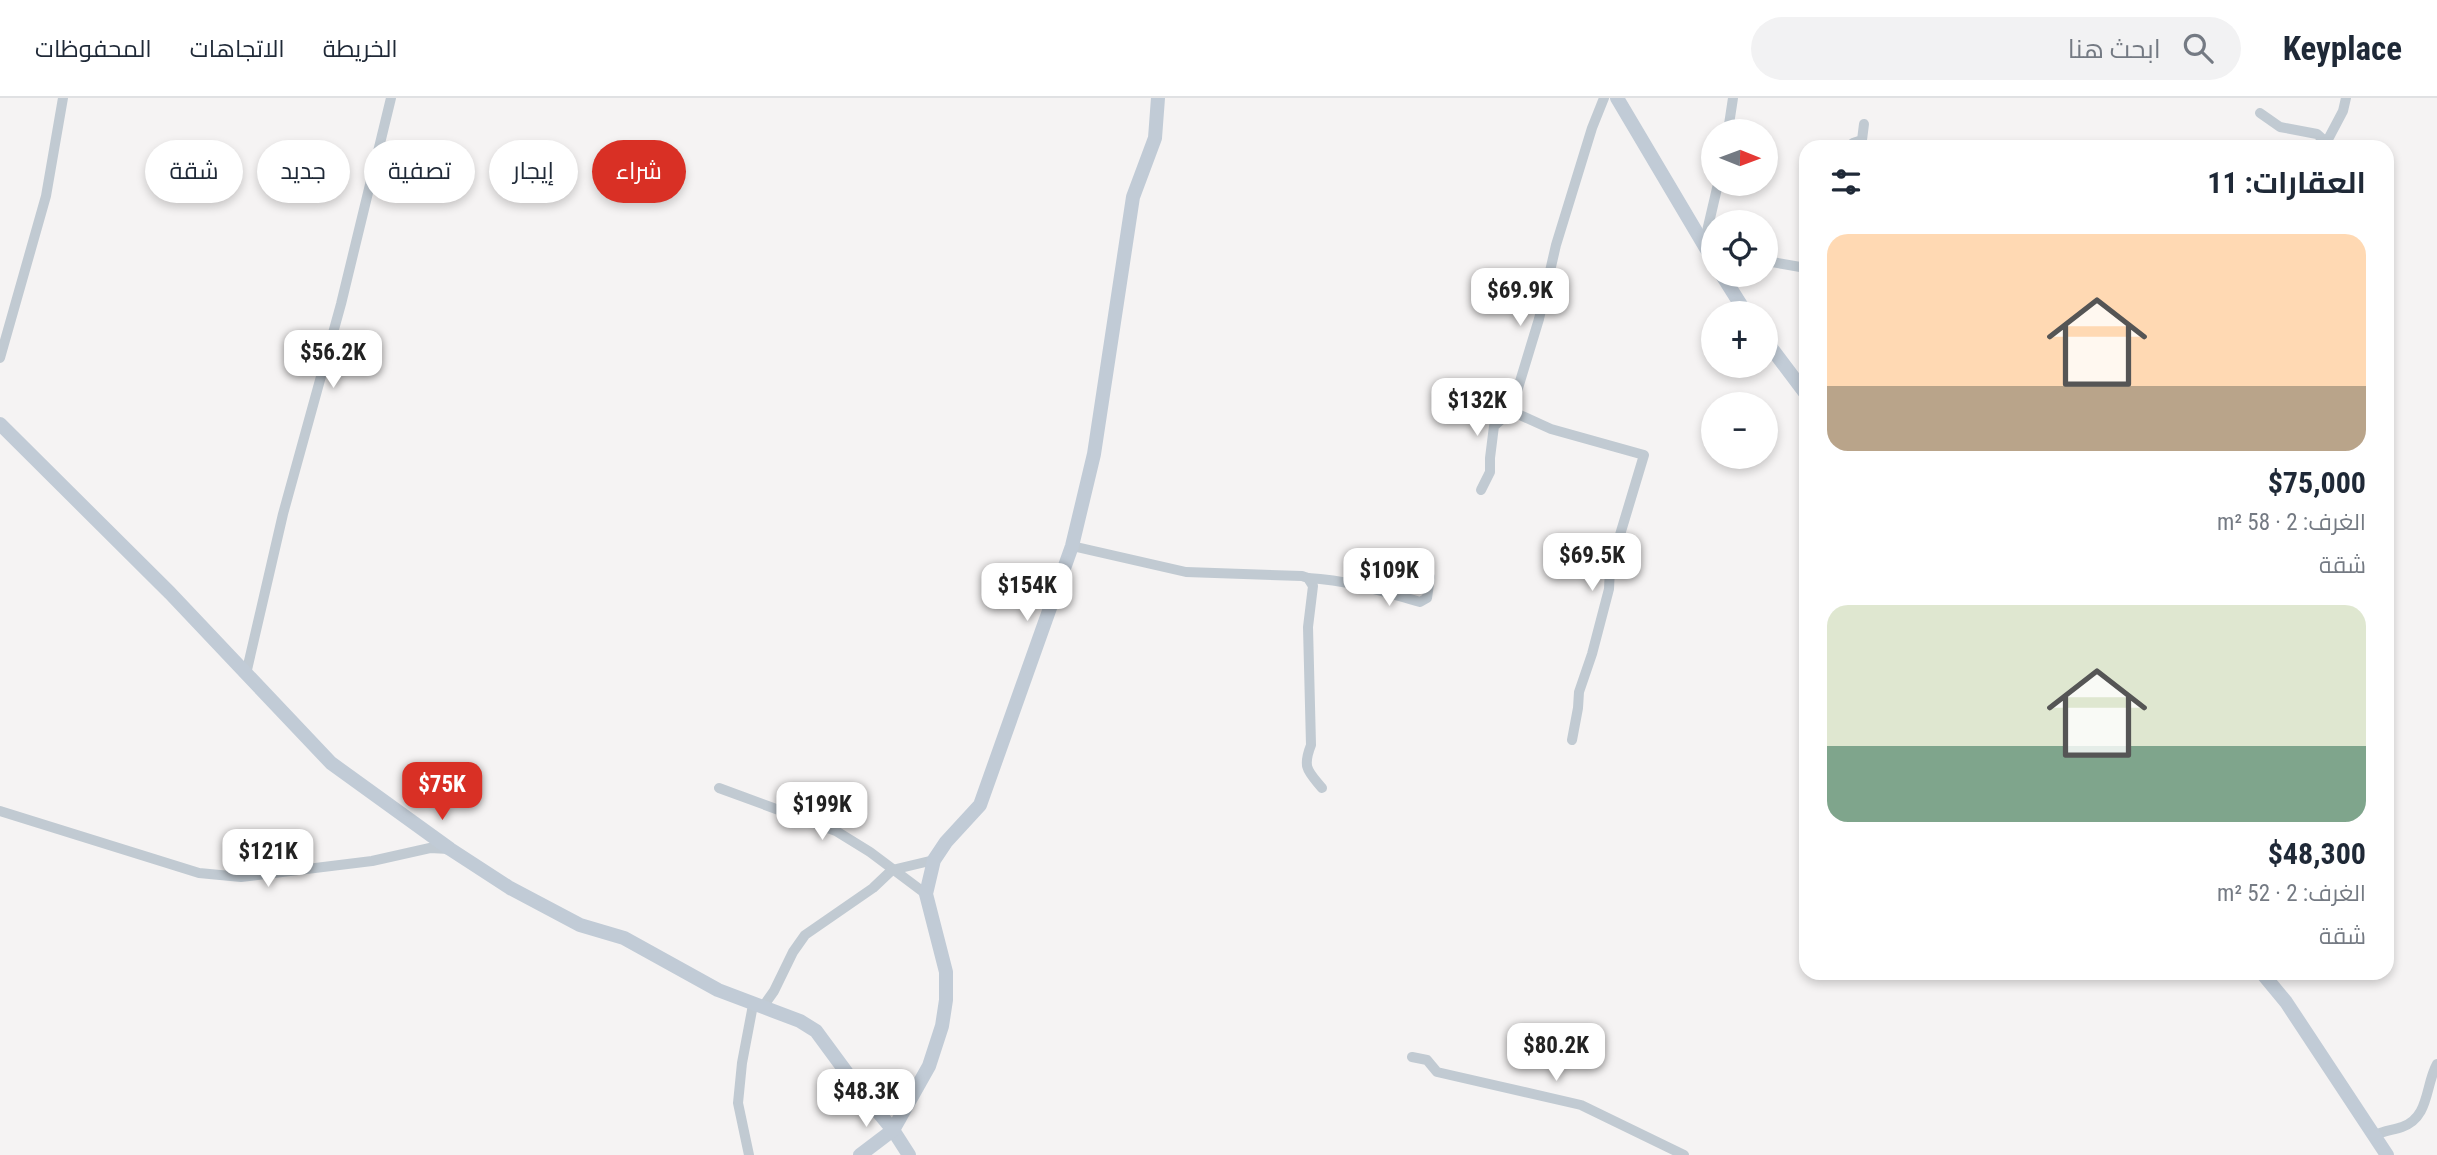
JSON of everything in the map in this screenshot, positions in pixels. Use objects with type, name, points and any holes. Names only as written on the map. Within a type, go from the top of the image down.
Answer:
[{"type":"street","points":[[0,358],[46,196],[63,98]]},
{"type":"street","points":[[246,674],[283,514],[341,304],[391,98]]},
{"type":"street","points":[[860,1155],[893,1130],[929,1066],[942,1026],[946,972],[926,894],[934,860],[980,805],[1072,547],[1094,454],[1133,197],[1155,138],[1158,98]]},
{"type":"street","points":[[1481,490],[1490,472],[1494,426],[1512,406],[1539,319],[1556,245],[1604,98]]},
{"type":"street","points":[[1617,98],[1701,238]]},
{"type":"street","points":[[1730,119],[1733,98]]},
{"type":"street","points":[[2327,140],[2343,111],[2346,98]]},
{"type":"street","points":[[2260,113],[2280,127],[2317,134],[2322,140]]},
{"type":"street","points":[[1862,140],[1864,124]]},
{"type":"street","points":[[1778,263],[1799,267]]},
{"type":"street","points":[[1778,357],[1799,385]]},
{"type":"street","points":[[1437,397],[1447,390],[1485,397],[1512,406],[1551,429],[1644,455],[1610,568],[1609,589],[1592,654],[1578,692],[1572,740]]},
{"type":"street","points":[[0,424],[170,593],[331,763],[450,849],[510,888],[580,925],[624,938],[718,990],[800,1021],[816,1031],[893,1130],[909,1155]]},
{"type":"street","points":[[1072,547],[1186,572],[1331,579],[1360,584],[1420,602],[1427,598],[1430,577]]},
{"type":"street","points":[[1308,578],[1313,586],[1308,627],[1311,745],[1306,763],[1307,770],[1322,788]]},
{"type":"street","points":[[719,788],[835,831],[870,852],[926,894]]},
{"type":"street","points":[[0,811],[199,873],[241,877],[372,862],[430,848],[450,849]]},
{"type":"street","points":[[749,1155],[738,1103],[742,1063],[758,1006],[774,991],[793,952],[805,935],[873,888],[892,870],[934,860]]},
{"type":"street","points":[[2268,980],[2286,1002],[2387,1155]]},
{"type":"street","points":[[1412,1057],[1427,1060],[1437,1072],[1581,1105],[1684,1155]]},
{"type":"street","points":[[2375,1135],[2415,1120],[2421,1113],[2437,1064]]}]
